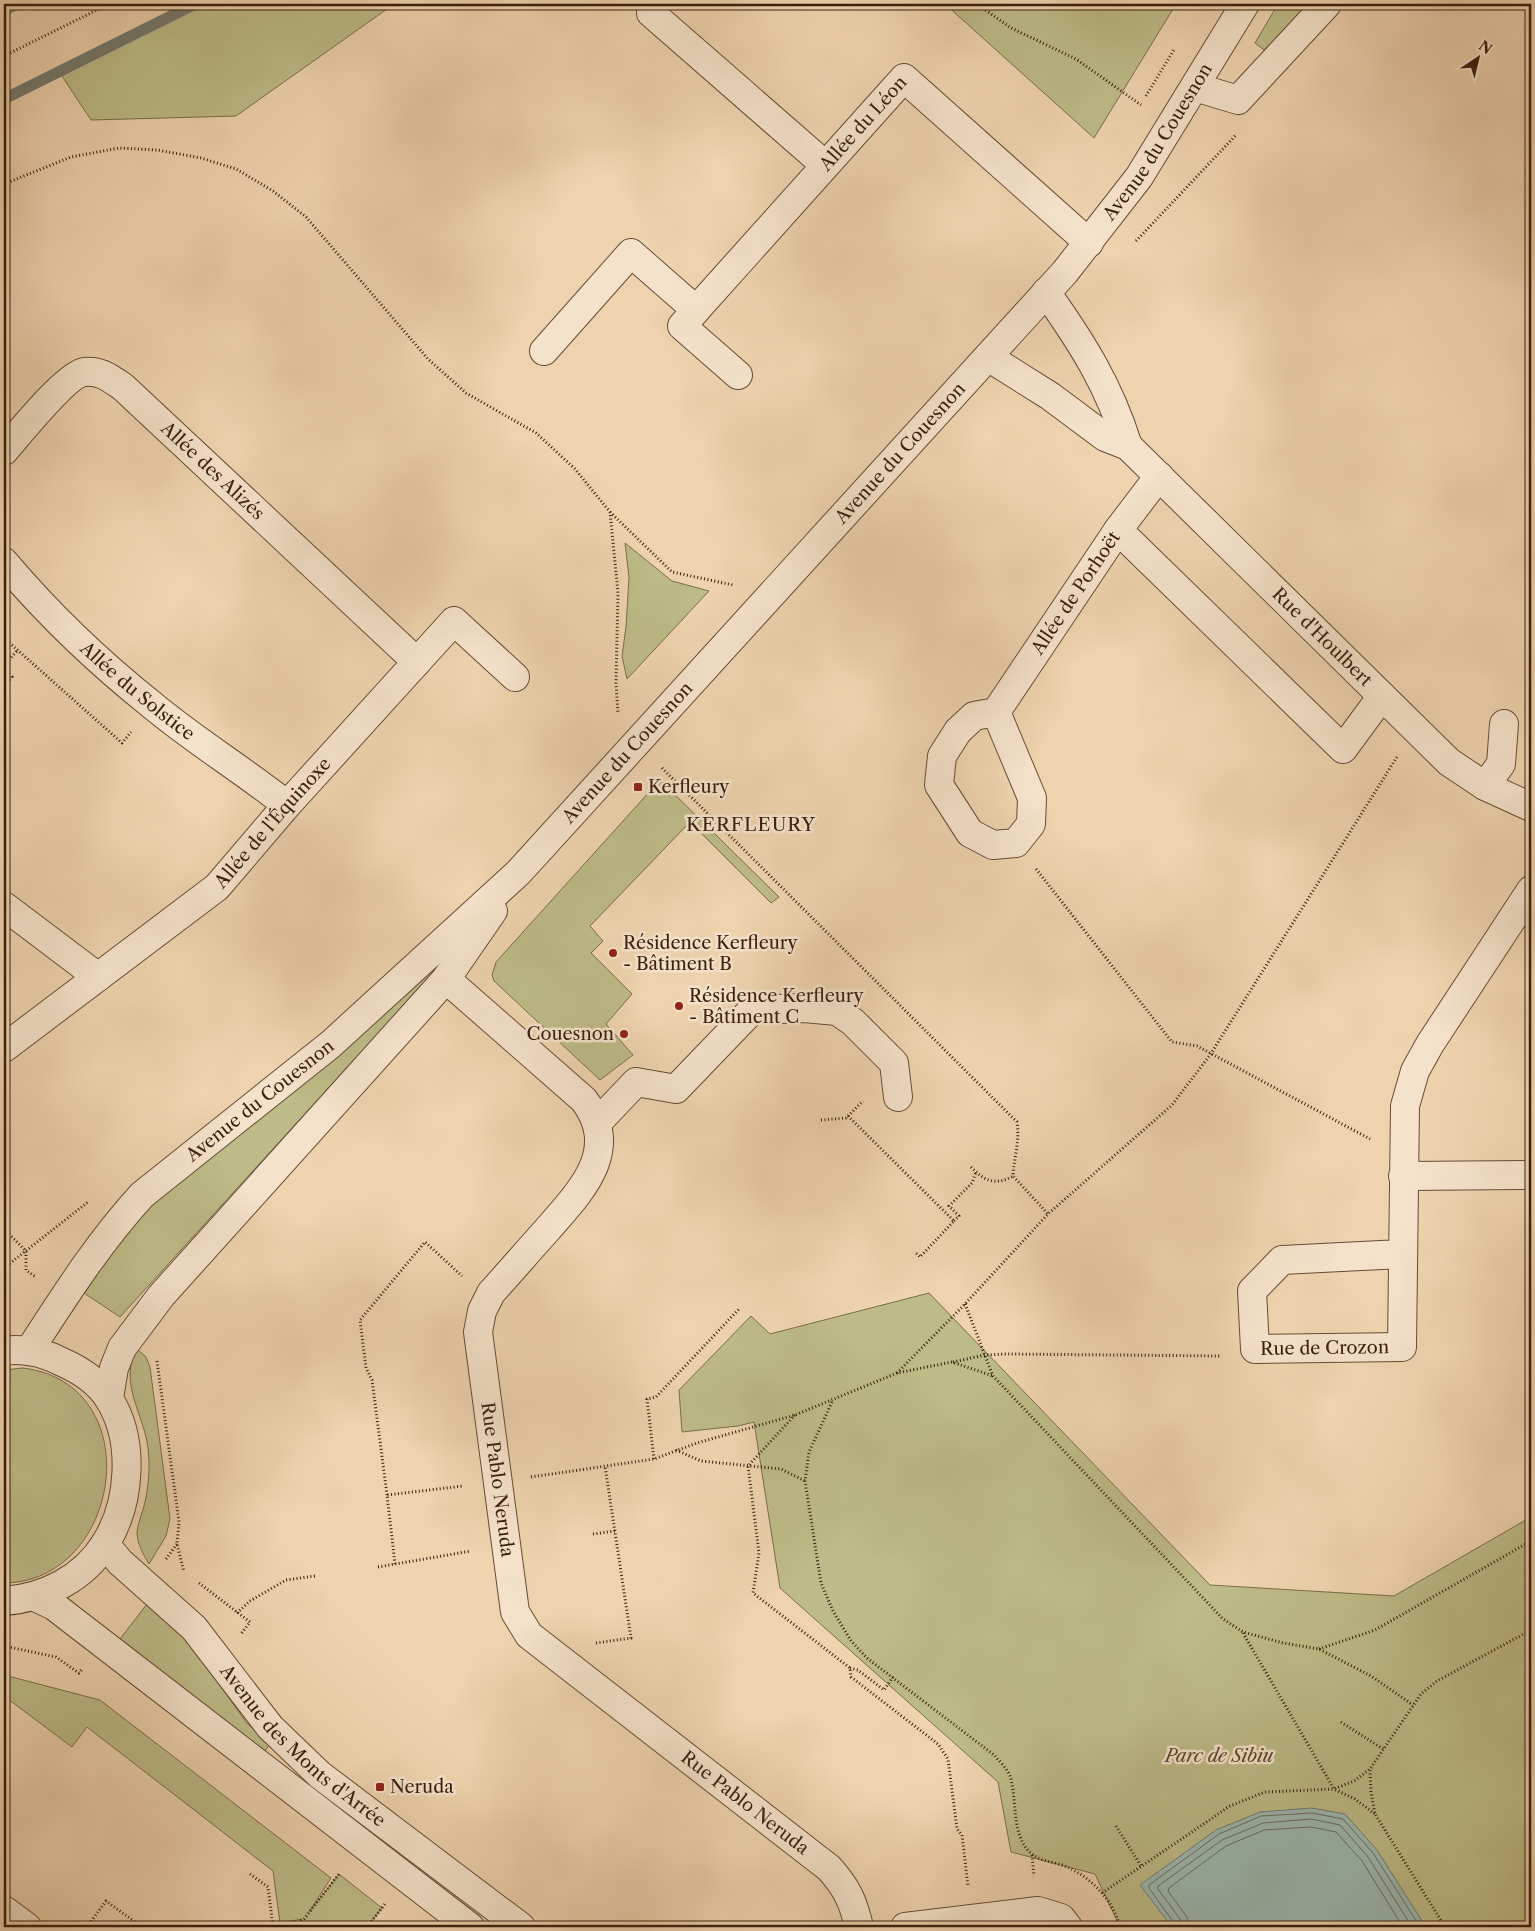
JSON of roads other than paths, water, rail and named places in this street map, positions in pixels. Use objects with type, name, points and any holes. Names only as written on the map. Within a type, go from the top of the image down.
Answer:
[{"type":"street","name":"Avenue du Couesnon","points":[[17,1351],[64,1296],[119,1220],[142,1195],[331,1044],[518,873],[637,743],[1089,243],[1140,177],[1245,4]]},
{"type":"street","points":[[1195,87],[1238,100],[1327,4]]},
{"type":"street","points":[[651,13],[765,100],[825,165]]},
{"type":"street","name":"Allée du Léon","points":[[738,376],[682,326],[904,78],[1089,243]]},
{"type":"street","points":[[544,351],[631,253],[696,310]]},
{"type":"street","name":"Rue d'Houlbert","points":[[1046,292],[1087,350],[1117,412],[1128,446]]},
{"type":"street","name":"Rue d'Houlbert","points":[[988,356],[1050,396],[1105,437],[1128,446],[1449,762],[1485,786],[1531,807]]},
{"type":"street","name":"Allée des Alizés","points":[[4,451],[67,382],[82,372],[107,375],[123,387],[417,662]]},
{"type":"street","name":"Allée de Porhoët","points":[[996,712],[1118,530],[1158,476]]},
{"type":"street","points":[[1118,530],[1343,749],[1382,696]]},
{"type":"street","name":"Allée du Solstice","points":[[4,562],[62,625],[152,706],[248,774],[287,805]]},
{"type":"street","name":"Allée de l'Équinoxe","points":[[4,1048],[217,887],[287,805],[454,621],[515,677]]},
{"type":"street","points":[[996,712],[1032,798],[1031,824],[1016,843],[993,845],[970,834],[939,785],[942,756],[958,731],[974,716],[996,712]]},
{"type":"street","points":[[1485,786],[1501,764],[1504,724]]},
{"type":"street","name":"Avenue du Couesnon","points":[[109,1398],[114,1368],[122,1348],[155,1303],[446,978],[518,873]]},
{"type":"street","name":"Rue de Crozon","points":[[1401,1254],[1282,1260],[1252,1290],[1255,1348],[1402,1347],[1401,1254],[1404,1106],[1415,1071],[1430,1044],[1531,890]]},
{"type":"street","points":[[4,906],[98,977]]},
{"type":"street","name":"Rue Pablo Neruda","points":[[446,978],[584,1100],[597,1123],[598,1156],[591,1176],[577,1195],[491,1293],[482,1311],[478,1332],[514,1612],[529,1635],[829,1868],[846,1887],[860,1927]]},
{"type":"street","points":[[597,1123],[636,1082],[676,1089],[752,1010],[804,1008],[837,1011],[853,1022],[894,1064],[898,1097]]},
{"type":"street","points":[[1403,1176],[1531,1175]]},
{"type":"street","points":[[4,1601],[35,1597],[65,1583],[80,1572],[105,1544],[123,1502],[126,1478],[123,1436],[109,1398],[96,1383],[82,1372],[50,1356],[17,1351]]},
{"type":"street","name":"Avenue des Monts d'Arrée","points":[[105,1544],[120,1562],[194,1628],[270,1727],[289,1748],[320,1775],[521,1927]]},
{"type":"street","name":"Avenue des Monts d'Arrée","points":[[35,1597],[54,1606],[470,1927]]},
{"type":"street","points":[[4,1910],[27,1927]]},
{"type":"street","points":[[905,1927],[1038,1911],[1061,1918],[1068,1927]]},
{"type":"water","points":[[4,4],[29,4],[4,16]]},
{"type":"water","points":[[1312,1808],[1345,1814],[1377,1850],[1426,1927],[1172,1927],[1140,1885],[1216,1830],[1260,1812]]},
{"type":"waterway","points":[[4,99],[195,4]]},
{"type":"place","name":"Kerfleury","points":[[638,787]]},
{"type":"place","name":"Résidence Kerfleury - Bâtiment B","points":[[613,953]]},
{"type":"place","name":"Résidence Kerfleury - Bâtiment C","points":[[679,1006]]},
{"type":"place","name":"Couesnon","points":[[624,1034]]},
{"type":"place","name":"Neruda","points":[[380,1787]]},
{"type":"district","name":"KERFLEURY","points":[[751,824]]},
{"type":"park label","name":"Parc de Sibiu","points":[[1219,1756]]}]
